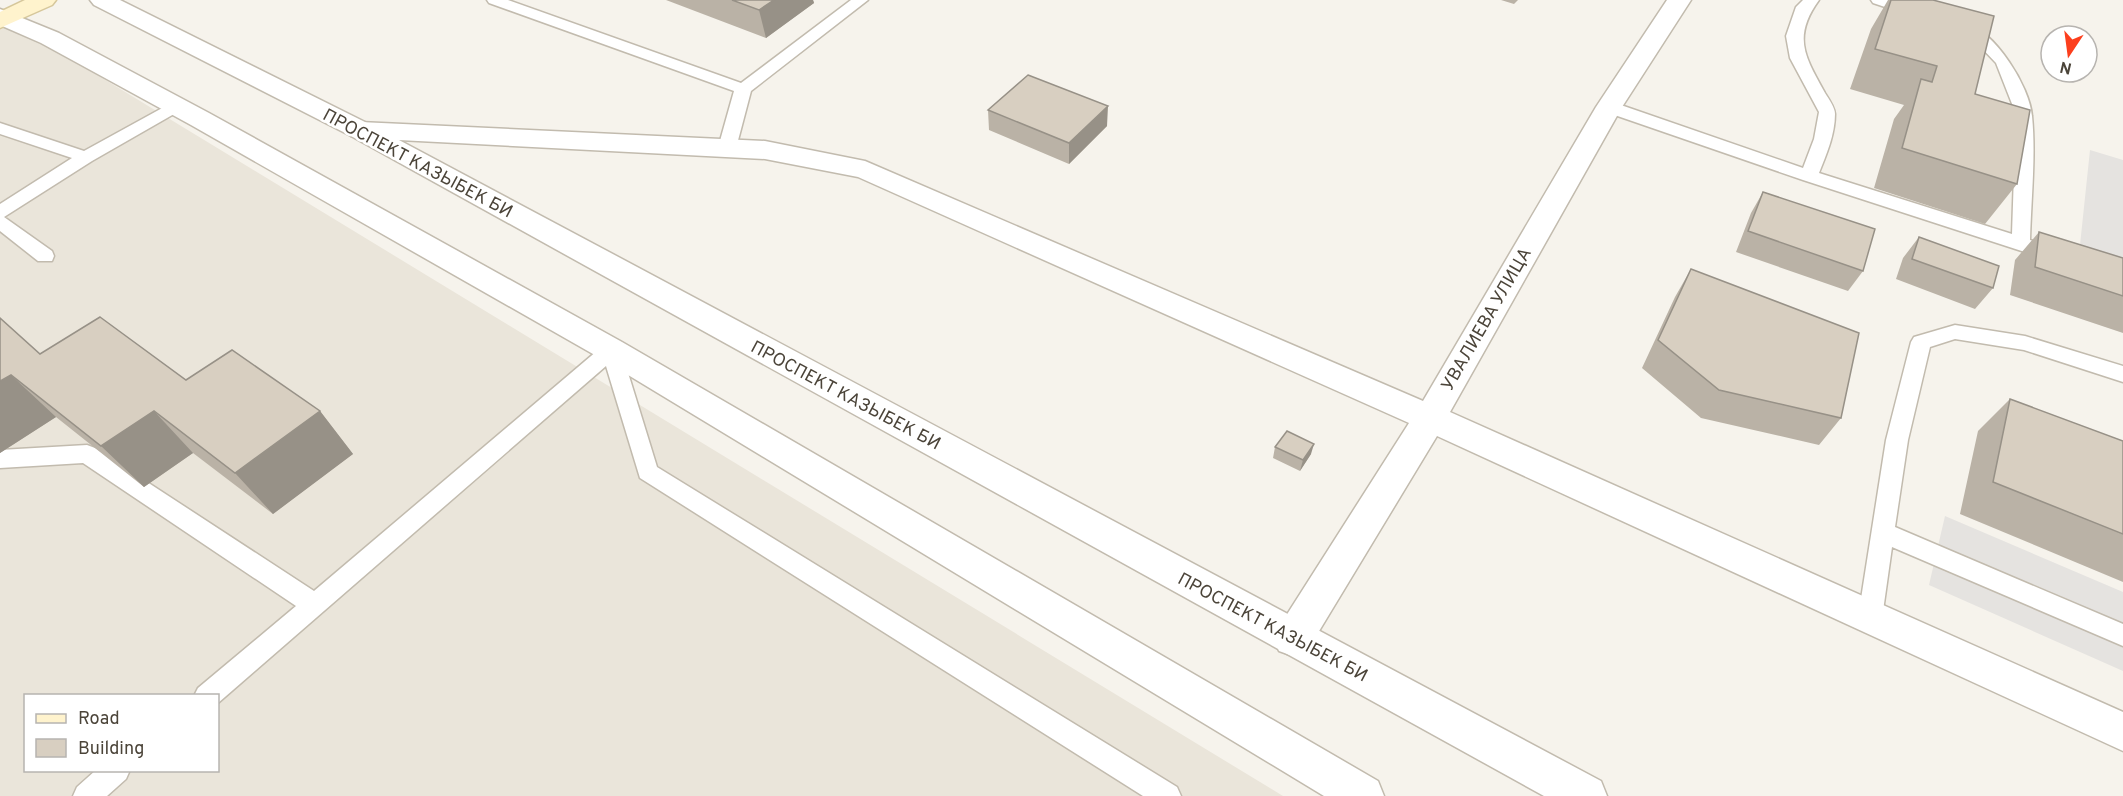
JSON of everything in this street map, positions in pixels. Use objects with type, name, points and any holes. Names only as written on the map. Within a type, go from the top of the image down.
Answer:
[{"type":"main road","points":[[2,18],[44,0]]},
{"type":"street","name":"ПРОСПЕКТ КАЗЫБЕК БИ","points":[[102,0],[360,130],[1293,639],[1586,796]]},
{"type":"street","name":"УВАЛИЕВА УЛИЦА","points":[[1293,639],[1430,417],[1609,107],[1679,0]]},
{"type":"street","points":[[2,18],[50,38],[175,106],[611,350],[1363,796]]},
{"type":"street","points":[[360,130],[765,150],[865,170],[1430,417],[2123,732]]},
{"type":"lane","points":[[494,0],[743,89]]},
{"type":"lane","points":[[727,148],[743,89],[861,0]]},
{"type":"lane","points":[[1809,176],[1823,139],[1827,112],[1798,58],[1794,36],[1804,7],[1812,0]]},
{"type":"lane","points":[[1878,0],[1930,16]]},
{"type":"lane","points":[[1951,23],[1982,39],[2003,62],[2024,114],[2021,243]]},
{"type":"lane","points":[[0,212],[87,157],[175,106]]},
{"type":"lane","points":[[1609,107],[1809,176],[2066,258]]},
{"type":"lane","points":[[0,128],[87,157]]},
{"type":"lane","points":[[0,222],[45,256]]},
{"type":"lane","points":[[1870,618],[1897,440],[1921,342],[1955,332],[2025,343],[2123,374]]},
{"type":"lane","points":[[209,694],[493,454],[611,350],[648,471],[1167,796]]},
{"type":"lane","points":[[0,459],[87,454],[315,605]]},
{"type":"lane","points":[[1882,532],[2123,635]]},
{"type":"lane","points":[[87,796],[116,772]]},
{"type":"shaded area","points":[[0,17],[43,42],[1283,796],[0,796]]},
{"type":"shaded area","points":[[2090,150],[2123,160],[2123,259],[2080,245]]},
{"type":"shaded area","points":[[1945,516],[2123,592],[2123,671],[1929,585]]},
{"type":"building","points":[[732,0],[774,0],[759,10]]},
{"type":"building","points":[[1891,0],[1933,0],[1994,16],[1975,94],[2030,110],[2017,184],[1902,148],[1921,79],[1932,82],[1937,66],[1875,49]]},
{"type":"building","points":[[1028,75],[1108,106],[1069,143],[988,110]]},
{"type":"building","points":[[1763,192],[1875,229],[1863,271],[1748,231]]},
{"type":"building","points":[[2039,232],[2123,258],[2123,296],[2035,267]]},
{"type":"building","points":[[1919,237],[1999,266],[1993,288],[1912,259]]},
{"type":"building","points":[[1691,269],[1859,333],[1841,418],[1719,390],[1658,340]]},
{"type":"building","points":[[100,317],[186,380],[232,350],[320,411],[235,473],[154,411],[101,446],[11,375],[0,381],[0,318],[40,354]]},
{"type":"building","points":[[2010,399],[2123,441],[2123,534],[1993,482]]},
{"type":"building","points":[[1287,431],[1314,444],[1303,460],[1275,447]]}]
